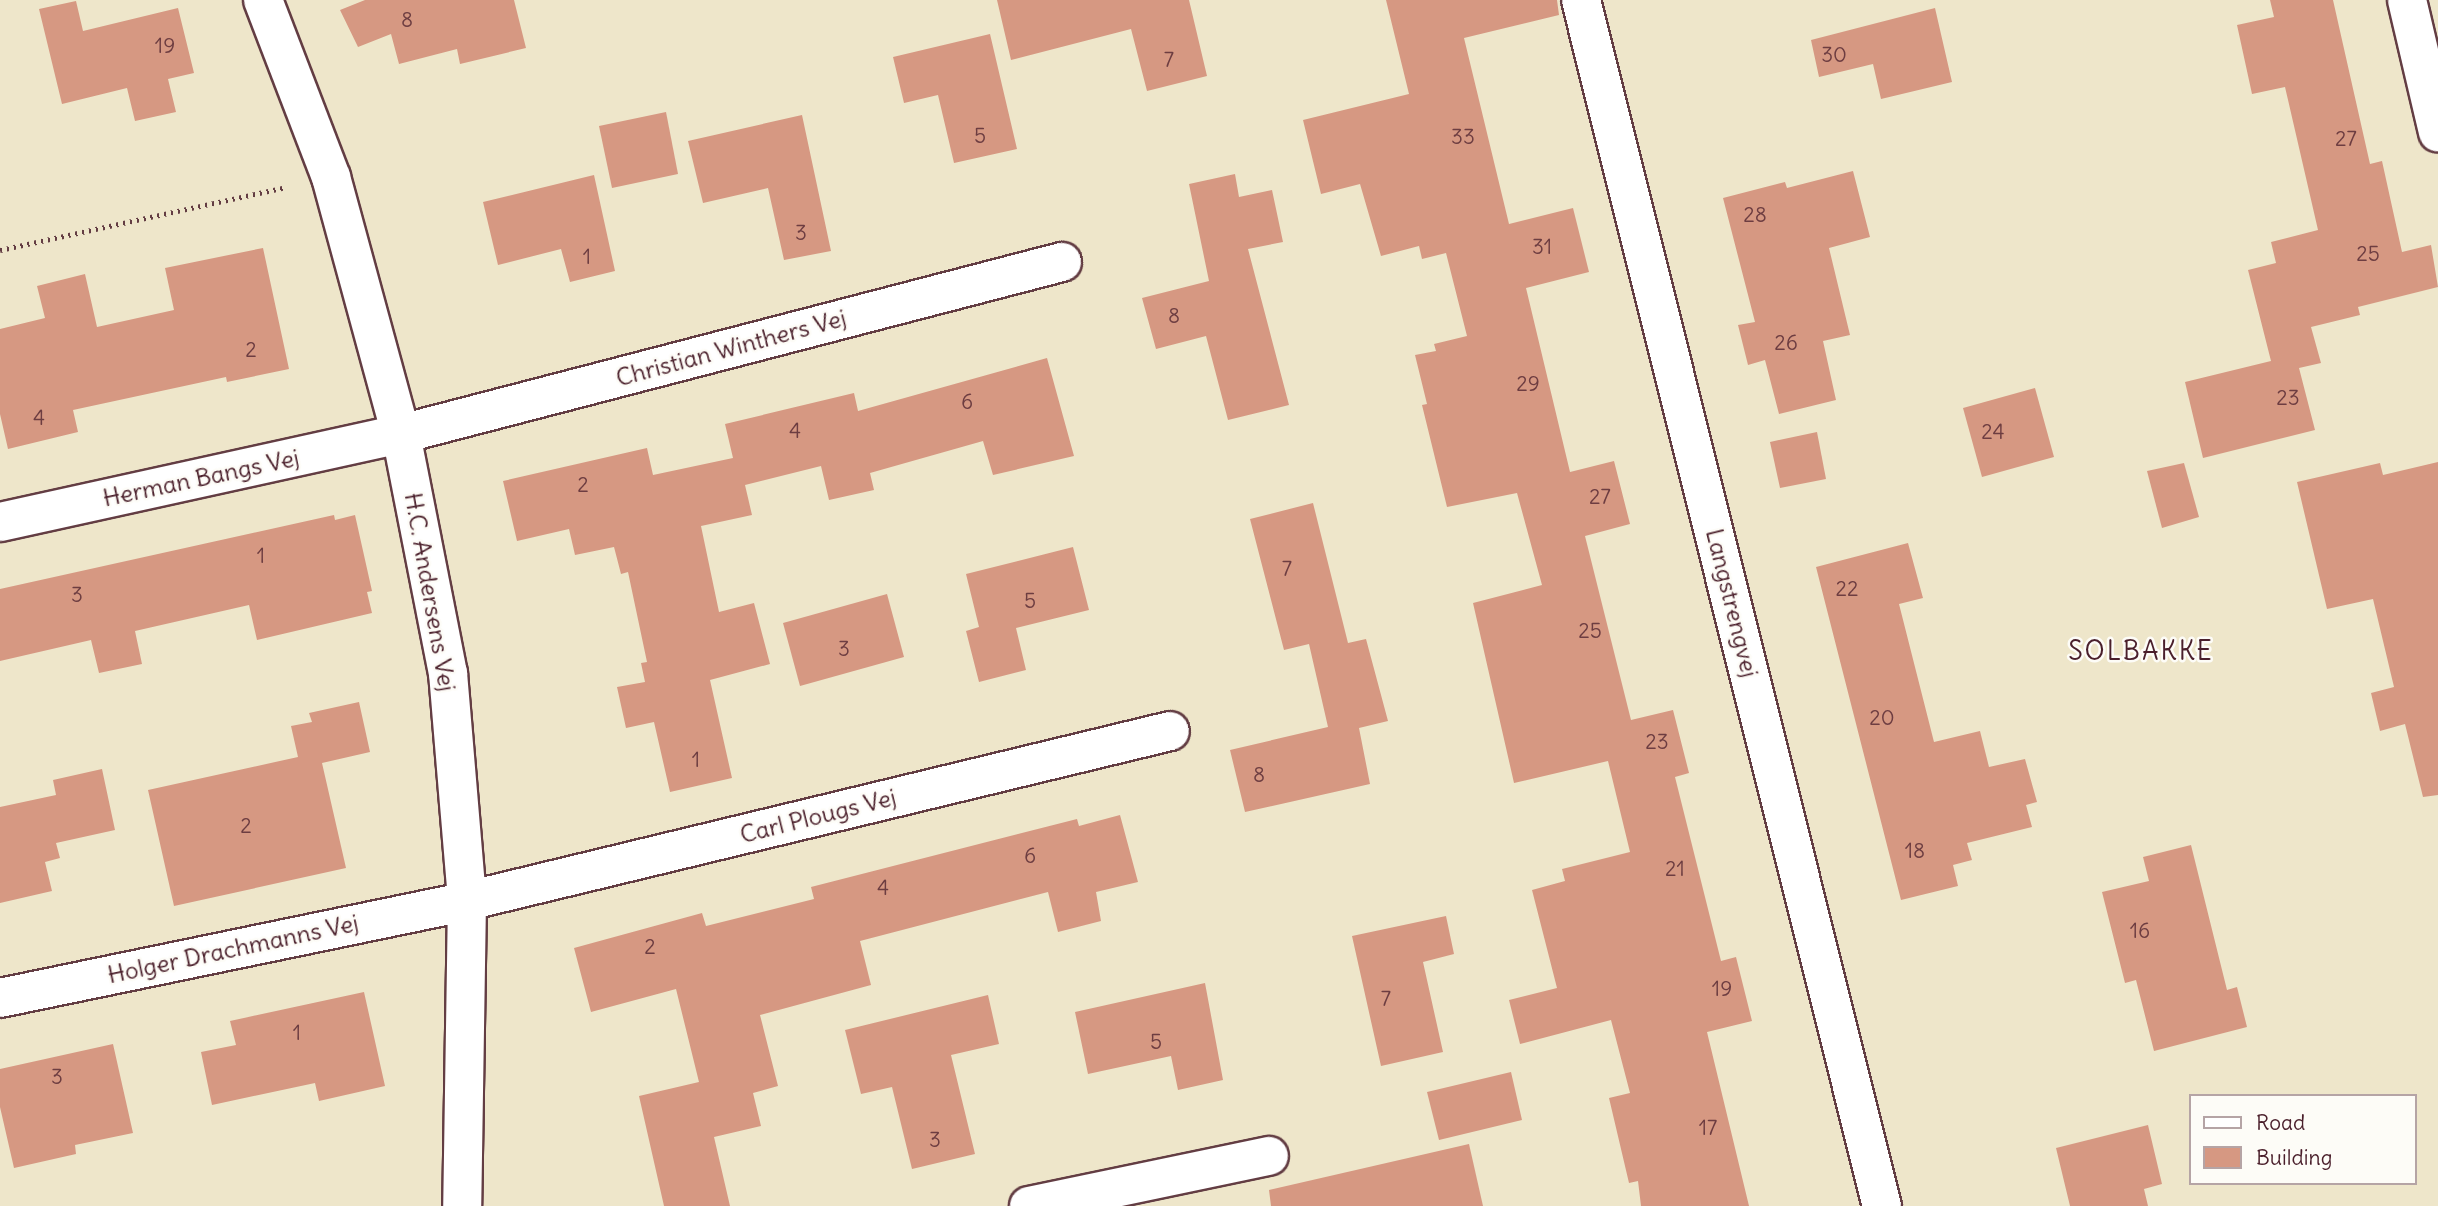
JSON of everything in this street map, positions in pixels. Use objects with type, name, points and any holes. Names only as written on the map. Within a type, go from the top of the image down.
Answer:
[{"type":"street","name":"H.C. Andersens Vej","points":[[263,0],[331,177],[401,434],[448,673],[467,901],[461,1206]]},
{"type":"street","name":"Langstrengvej","points":[[1581,0],[1882,1206]]},
{"type":"street","points":[[2407,0],[2438,132]]},
{"type":"street","name":"Christian Winthers Vej","points":[[401,434],[1062,262]]},
{"type":"street","name":"Herman Bangs Vej","points":[[0,522],[401,434]]},
{"type":"street","name":"Carl Plougs Vej","points":[[467,901],[1170,731]]},
{"type":"street","name":"Holger Drachmanns Vej","points":[[0,998],[467,901]]},
{"type":"street","points":[[1029,1206],[1269,1156]]},
{"type":"path","points":[[0,250],[331,177]]},
{"type":"building","points":[[365,0],[514,0],[526,48],[460,64],[457,49],[399,64],[391,34],[358,47],[340,10]]},
{"type":"building","points":[[997,0],[1189,0],[1207,76],[1147,91],[1131,29],[1011,60]]},
{"type":"building","points":[[1386,0],[1557,0],[1559,15],[1464,38],[1509,224],[1573,208],[1589,272],[1526,288],[1570,472],[1614,461],[1630,524],[1585,536],[1631,720],[1673,710],[1689,773],[1675,777],[1721,961],[1736,957],[1752,1021],[1707,1032],[1749,1206],[1641,1206],[1638,1181],[1629,1183],[1609,1098],[1630,1093],[1611,1020],[1520,1044],[1509,1000],[1557,988],[1532,890],[1565,881],[1562,869],[1630,852],[1608,761],[1514,783],[1473,603],[1542,585],[1517,493],[1447,507],[1422,405],[1427,404],[1415,355],[1436,351],[1434,344],[1467,336],[1446,253],[1422,259],[1419,246],[1381,256],[1360,184],[1321,194],[1303,120],[1409,94]]},
{"type":"building","points":[[2270,0],[2333,0],[2370,164],[2382,161],[2402,252],[2431,245],[2438,287],[2358,307],[2360,315],[2311,327],[2321,363],[2299,368],[2315,430],[2203,458],[2185,382],[2271,361],[2248,270],[2276,263],[2271,242],[2318,230],[2285,87],[2252,94],[2237,25],[2274,17]]},
{"type":"building","points":[[76,1],[83,31],[178,8],[194,73],[168,79],[176,112],[135,121],[127,88],[62,104],[39,9]]},
{"type":"building","points":[[1935,8],[1952,82],[1881,99],[1873,64],[1819,77],[1811,40]]},
{"type":"building","points":[[990,34],[1017,149],[954,163],[938,95],[904,103],[893,57]]},
{"type":"building","points":[[666,112],[678,174],[612,188],[599,126]]},
{"type":"building","points":[[802,115],[831,251],[784,260],[768,188],[703,203],[688,141]]},
{"type":"building","points":[[1853,171],[1870,237],[1829,248],[1850,335],[1823,341],[1836,400],[1779,414],[1765,360],[1748,365],[1738,325],[1755,322],[1723,198],[1785,182],[1787,188]]},
{"type":"building","points":[[1235,174],[1239,197],[1272,190],[1283,242],[1248,249],[1289,405],[1228,420],[1206,336],[1156,349],[1142,298],[1209,281],[1189,184]]},
{"type":"building","points":[[594,175],[615,271],[570,282],[561,249],[498,265],[483,202]]},
{"type":"building","points":[[263,248],[289,369],[227,382],[226,377],[73,410],[78,432],[8,449],[0,414],[0,329],[45,318],[37,286],[85,274],[97,327],[174,310],[165,268]]},
{"type":"building","points":[[1047,358],[1074,456],[993,475],[983,441],[870,473],[874,490],[829,500],[821,466],[745,485],[752,515],[701,526],[719,612],[754,603],[770,664],[710,680],[732,778],[670,792],[654,722],[626,728],[617,687],[645,682],[641,663],[647,662],[628,572],[621,574],[614,547],[575,555],[569,529],[517,541],[503,481],[647,448],[653,475],[733,458],[725,424],[854,393],[858,411]]},
{"type":"building","points":[[2035,388],[2054,457],[1982,477],[1963,408]]},
{"type":"building","points":[[1817,432],[1826,479],[1780,488],[1770,442]]},
{"type":"building","points":[[2438,462],[2438,795],[2423,797],[2405,724],[2380,731],[2371,693],[2394,687],[2373,599],[2327,609],[2297,482],[2380,463],[2383,475]]},
{"type":"building","points":[[2184,463],[2199,517],[2162,528],[2147,471]]},
{"type":"building","points":[[1313,503],[1348,643],[1366,639],[1388,721],[1359,728],[1370,784],[1245,812],[1230,750],[1328,727],[1309,644],[1284,650],[1250,519]]},
{"type":"building","points":[[334,515],[335,520],[355,515],[372,591],[367,592],[372,613],[257,640],[249,605],[135,631],[142,664],[99,673],[91,640],[0,661],[0,589]]},
{"type":"building","points":[[1908,543],[1923,598],[1899,604],[1934,742],[1980,731],[1989,767],[2025,759],[2037,802],[2026,805],[2032,827],[1967,843],[1972,860],[1953,865],[1958,886],[1901,900],[1816,567]]},
{"type":"building","points":[[1073,547],[1089,610],[1016,628],[1026,670],[979,682],[966,631],[979,627],[966,574]]},
{"type":"building","points":[[887,594],[904,657],[800,686],[783,623]]},
{"type":"building","points":[[359,702],[370,752],[322,763],[346,868],[174,906],[148,790],[298,757],[291,726],[312,722],[309,713]]},
{"type":"building","points":[[102,769],[115,830],[56,843],[60,858],[45,862],[52,891],[0,903],[0,807],[56,795],[53,780]]},
{"type":"building","points":[[1120,815],[1138,882],[1096,892],[1101,921],[1058,932],[1048,892],[860,941],[871,985],[760,1015],[778,1086],[753,1093],[761,1126],[714,1137],[730,1206],[664,1206],[639,1096],[699,1082],[676,989],[591,1012],[574,948],[702,913],[706,926],[814,899],[811,887],[1077,819],[1079,826]]},
{"type":"building","points":[[2191,845],[2227,990],[2237,987],[2247,1027],[2154,1051],[2136,980],[2125,983],[2102,892],[2149,881],[2143,857]]},
{"type":"building","points":[[1446,916],[1454,954],[1423,962],[1443,1052],[1381,1066],[1352,936]]},
{"type":"building","points":[[1205,983],[1223,1080],[1178,1090],[1171,1056],[1088,1074],[1075,1012]]},
{"type":"building","points":[[364,992],[385,1086],[319,1101],[315,1083],[212,1105],[201,1052],[236,1045],[230,1021]]},
{"type":"building","points":[[988,995],[999,1044],[951,1055],[975,1154],[912,1169],[892,1087],[861,1094],[845,1030]]},
{"type":"building","points":[[113,1044],[133,1133],[75,1145],[76,1154],[14,1168],[0,1107],[0,1069]]},
{"type":"building","points":[[1511,1072],[1522,1120],[1439,1140],[1427,1092]]},
{"type":"building","points":[[2148,1125],[2162,1184],[2144,1189],[2148,1206],[2070,1206],[2056,1148]]},
{"type":"building","points":[[1469,1144],[1483,1206],[1271,1206],[1269,1190]]},
{"type":"district","name":"SOLBAKKE","points":[[2141,651]]}]
